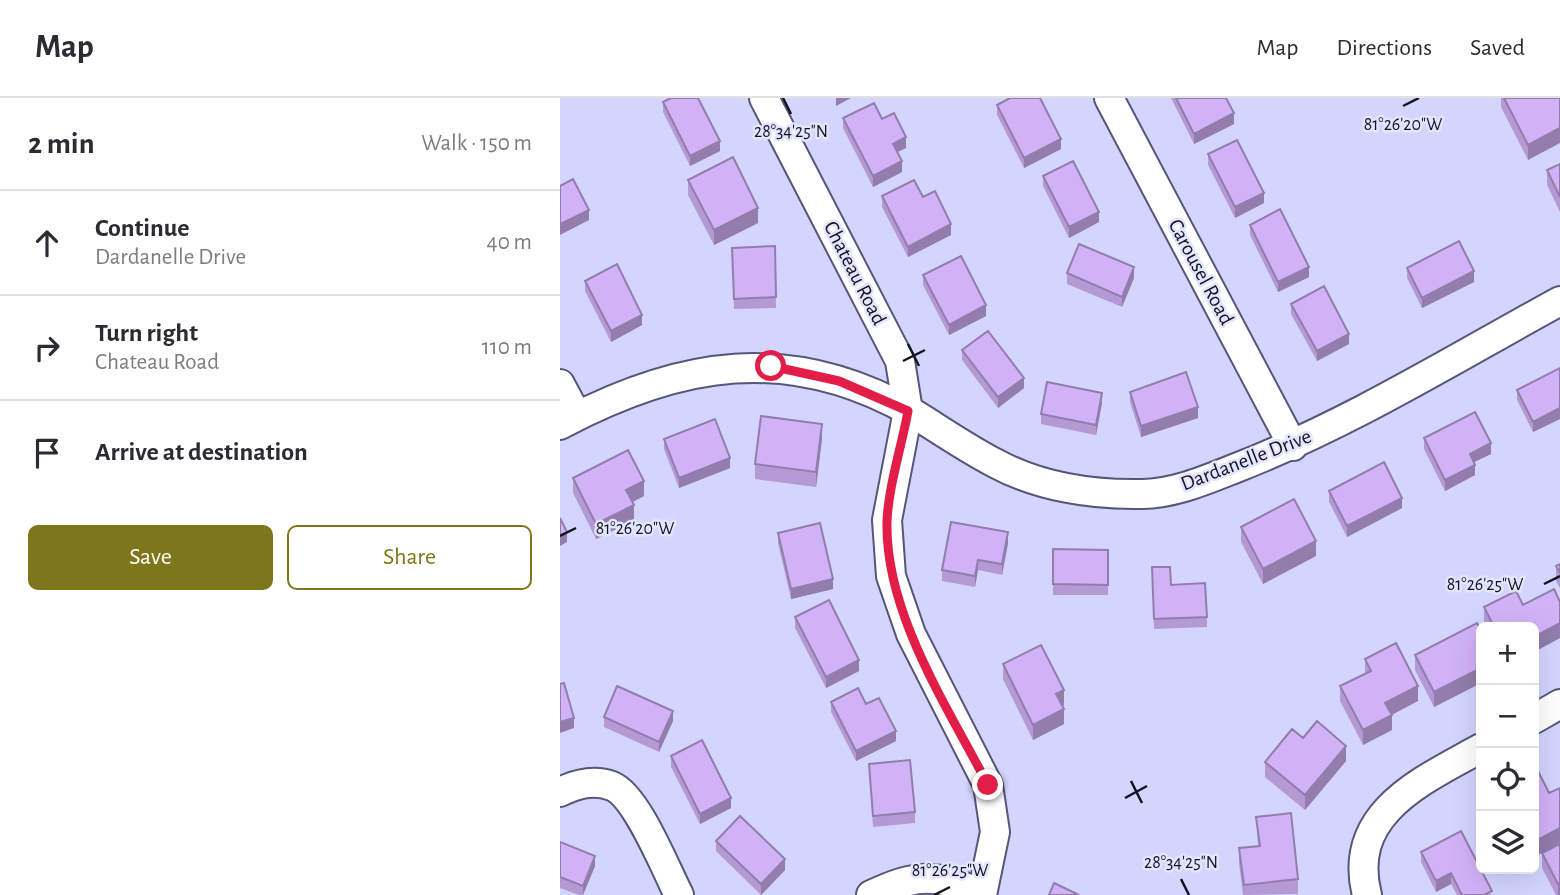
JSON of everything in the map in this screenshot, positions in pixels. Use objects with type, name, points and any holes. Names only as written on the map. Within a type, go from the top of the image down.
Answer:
[{"type":"street","name":"Chateau Road","points":[[764,98],[900,361],[908,411],[887,520],[891,576],[911,634],[988,785],[995,832],[982,894]]},
{"type":"street","name":"Carousel Road","points":[[1110,98],[1293,446]]},
{"type":"street","name":"Dardanelle Drive","points":[[568,420],[635,391],[711,369],[771,366],[839,381],[908,411],[997,464],[1047,484],[1093,492],[1146,494],[1201,482],[1293,446],[1560,301]]},
{"type":"street","points":[[560,384],[568,420]]},
{"type":"street","points":[[1539,716],[1560,704]]},
{"type":"street","points":[[1367,895],[1362,876],[1368,836],[1390,805],[1425,780],[1476,751]]},
{"type":"street","points":[[560,792],[580,782],[613,786],[633,806],[679,895]]},
{"type":"street","points":[[871,895],[913,878],[948,880],[982,894]]},
{"type":"building","points":[[671,98],[698,98],[720,141],[690,156],[663,102]]},
{"type":"building","points":[[1010,98],[1040,98],[1061,139],[1024,158],[997,105]]},
{"type":"building","points":[[1176,98],[1226,98],[1234,113],[1194,134]]},
{"type":"building","points":[[1504,98],[1560,98],[1560,128],[1528,145]]},
{"type":"building","points":[[874,103],[882,119],[894,113],[906,137],[893,144],[902,161],[873,176],[843,118]]},
{"type":"building","points":[[1237,140],[1264,193],[1235,207],[1208,154]]},
{"type":"building","points":[[733,157],[758,208],[714,230],[688,180]]},
{"type":"building","points":[[1073,161],[1099,212],[1069,227],[1043,176]]},
{"type":"building","points":[[1560,164],[1560,197],[1547,170]]},
{"type":"building","points":[[573,179],[589,210],[560,224],[560,186]]},
{"type":"building","points":[[914,180],[923,197],[935,191],[951,224],[908,247],[882,196]]},
{"type":"building","points":[[1280,209],[1309,267],[1278,282],[1250,225]]},
{"type":"building","points":[[1459,241],[1474,271],[1422,298],[1407,268]]},
{"type":"building","points":[[1079,244],[1134,267],[1122,297],[1067,273]]},
{"type":"building","points":[[775,246],[776,297],[734,299],[732,248]]},
{"type":"building","points":[[961,256],[986,305],[949,325],[923,275]]},
{"type":"building","points":[[617,264],[642,315],[611,331],[585,281]]},
{"type":"building","points":[[1324,286],[1349,334],[1317,351],[1291,304]]},
{"type":"building","points":[[988,331],[1024,378],[998,397],[962,350]]},
{"type":"building","points":[[1560,368],[1560,408],[1533,422],[1517,390]]},
{"type":"building","points":[[1186,372],[1198,407],[1141,426],[1130,392]]},
{"type":"building","points":[[1047,382],[1102,393],[1096,425],[1041,414]]},
{"type":"building","points":[[1475,412],[1491,443],[1470,454],[1475,465],[1445,480],[1424,438]]},
{"type":"building","points":[[761,416],[822,424],[816,472],[755,464]]},
{"type":"building","points":[[715,419],[730,458],[679,478],[664,439]]},
{"type":"building","points":[[628,450],[644,481],[626,490],[634,505],[596,524],[573,478]]},
{"type":"building","points":[[1384,462],[1402,498],[1347,526],[1329,491]]},
{"type":"building","points":[[1294,499],[1316,541],[1263,569],[1241,527]]},
{"type":"building","points":[[560,518],[567,532],[560,536]]},
{"type":"building","points":[[951,522],[1008,532],[1002,564],[978,560],[975,576],[942,570]]},
{"type":"building","points":[[820,523],[833,579],[791,589],[778,533]]},
{"type":"building","points":[[1053,549],[1108,550],[1108,585],[1053,584]]},
{"type":"building","points":[[1152,567],[1170,567],[1171,585],[1205,583],[1207,617],[1154,619]]},
{"type":"building","points":[[1554,589],[1560,602],[1560,623],[1539,634],[1539,622],[1492,622],[1484,607],[1516,591],[1523,605]]},
{"type":"building","points":[[829,600],[859,660],[826,677],[795,617]]},
{"type":"building","points":[[1476,624],[1476,671],[1434,692],[1415,655]]},
{"type":"building","points":[[1396,643],[1418,686],[1385,703],[1392,715],[1363,730],[1340,686],[1371,671],[1365,659]]},
{"type":"building","points":[[1041,645],[1064,690],[1056,694],[1064,709],[1033,725],[1003,664]]},
{"type":"building","points":[[564,683],[574,718],[560,722],[560,684]]},
{"type":"building","points":[[617,686],[673,711],[659,742],[604,717]]},
{"type":"building","points":[[858,688],[866,704],[879,698],[896,731],[856,751],[831,702]]},
{"type":"building","points":[[1317,721],[1346,746],[1305,795],[1265,762],[1292,729],[1303,738]]},
{"type":"building","points":[[702,740],[731,798],[700,814],[671,756]]},
{"type":"building","points":[[910,760],[915,812],[873,816],[869,764]]},
{"type":"building","points":[[1539,773],[1549,793],[1560,788],[1560,828],[1539,839]]},
{"type":"building","points":[[1291,813],[1298,879],[1244,885],[1239,848],[1260,846],[1256,817]]},
{"type":"building","points":[[740,816],[785,859],[761,884],[716,841]]},
{"type":"building","points":[[1461,831],[1476,860],[1476,874],[1483,874],[1492,891],[1484,895],[1462,895],[1451,873],[1436,881],[1421,852]]},
{"type":"building","points":[[560,842],[595,856],[583,886],[560,877]]},
{"type":"building","points":[[1560,844],[1560,883],[1558,884],[1542,853]]},
{"type":"building","points":[[1054,883],[1079,895],[1049,895]]},
{"type":"route","points":[[771,366],[839,381],[908,411],[887,520],[891,576],[911,634],[988,785]]}]
